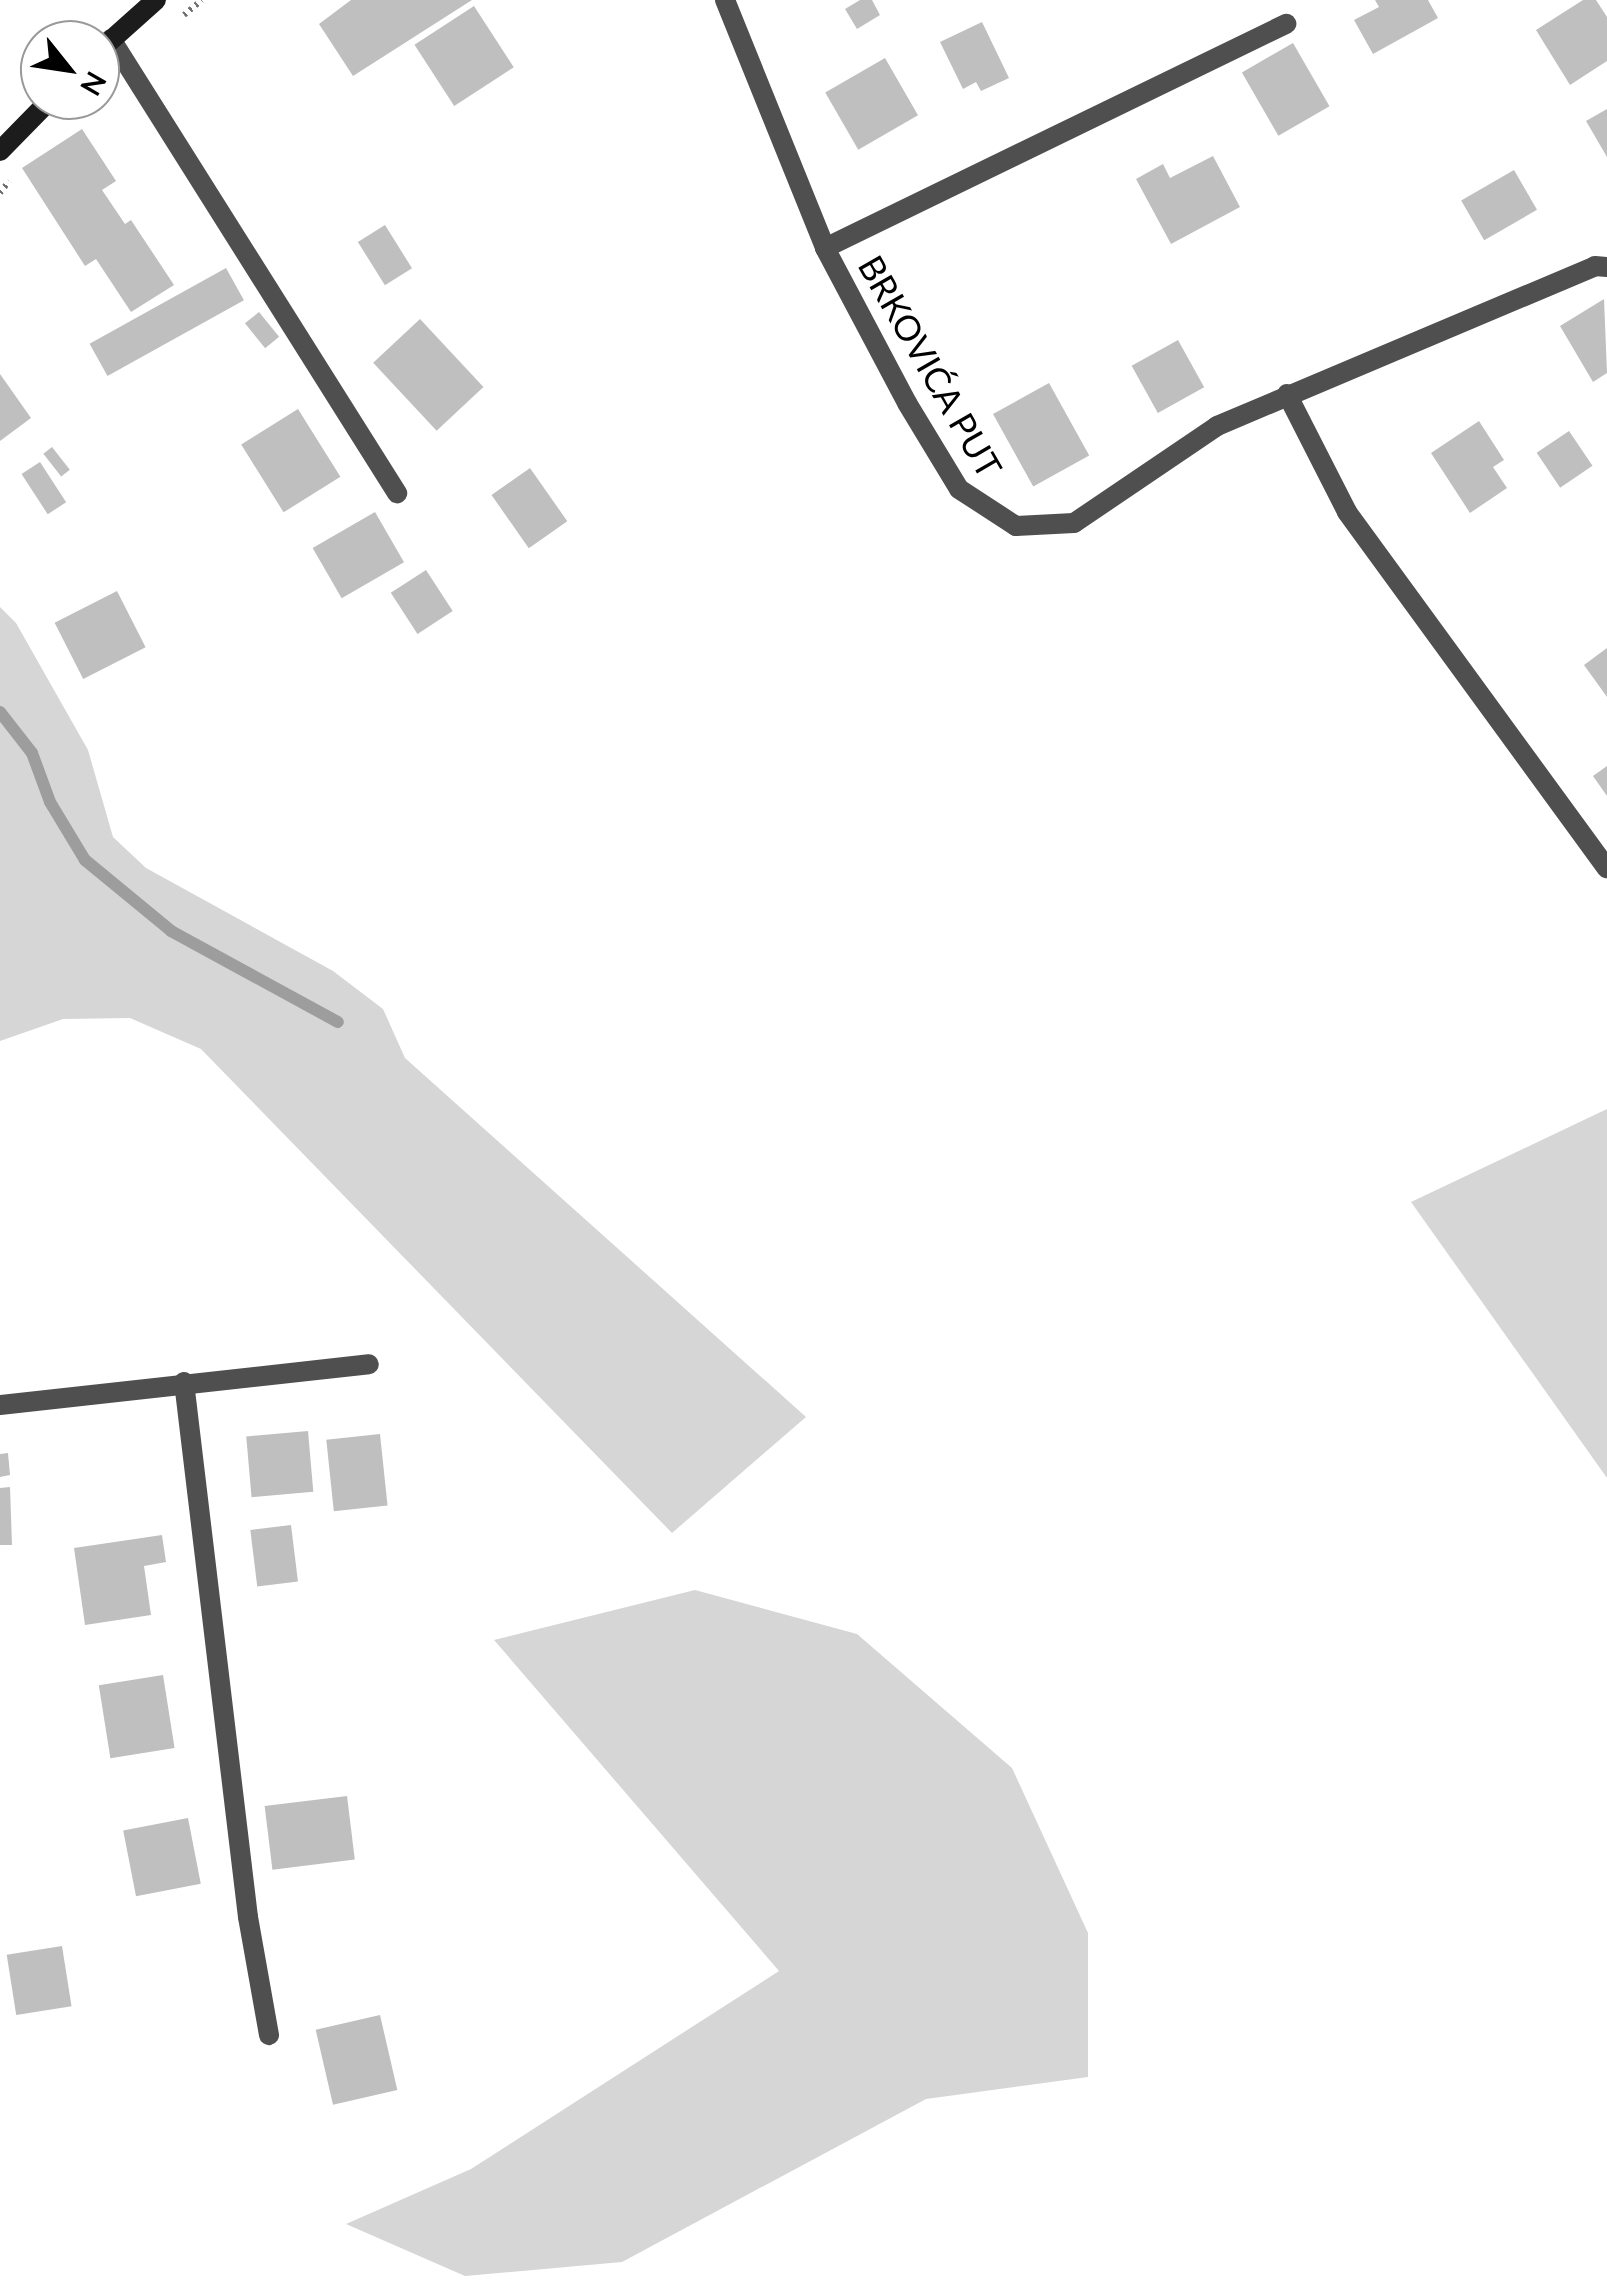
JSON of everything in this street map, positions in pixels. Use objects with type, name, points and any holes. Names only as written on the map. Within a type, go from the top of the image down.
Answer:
[{"type":"street","points":[[120,32],[156,0]]},
{"type":"street","name":"BRKOVIĆA PUT","points":[[725,0],[825,248],[959,489],[976,506],[1016,526],[1074,524],[1217,426],[1603,264]]},
{"type":"street","points":[[825,248],[1286,24]]},
{"type":"street","points":[[120,66],[397,493]]},
{"type":"street","points":[[0,150],[30,120]]},
{"type":"street","points":[[1287,394],[1346,512],[1607,868]]},
{"type":"street","points":[[0,1405],[369,1364]]},
{"type":"street","points":[[184,1382],[248,1917],[270,2036]]},
{"type":"shaded area","points":[[0,607],[16,623],[88,750],[113,837],[146,868],[333,971],[383,1009],[405,1058],[806,1417],[672,1533],[201,1049],[130,1018],[63,1019],[0,1041]]},
{"type":"shaded area","points":[[1607,1109],[1607,1478],[1411,1202]]},
{"type":"shaded area","points":[[695,1590],[857,1634],[1012,1768],[1088,1933],[1088,2077],[926,2099],[622,2262],[465,2276],[346,2224],[471,2169],[779,1971],[494,1640]]},
{"type":"building","points":[[351,0],[472,0],[353,76],[319,24]]},
{"type":"building","points":[[860,0],[872,0],[880,15],[857,29],[845,9]]},
{"type":"building","points":[[1375,0],[1428,0],[1438,18],[1373,54],[1354,20],[1379,7]]},
{"type":"building","points":[[1583,0],[1596,0],[1607,17],[1607,61],[1570,85],[1536,30]]},
{"type":"building","points":[[474,6],[514,67],[454,106],[414,45]]},
{"type":"building","points":[[982,22],[1009,78],[981,91],[976,82],[963,89],[940,42]]},
{"type":"building","points":[[1293,43],[1330,106],[1278,136],[1242,72]]},
{"type":"building","points":[[885,58],[918,115],[858,150],[825,92]]},
{"type":"building","points":[[1607,109],[1607,157],[1586,121]]},
{"type":"building","points":[[82,129],[116,181],[102,190],[125,224],[131,220],[174,285],[131,312],[96,259],[85,266],[22,168]]},
{"type":"building","points":[[1213,156],[1240,207],[1171,244],[1136,179],[1163,164],[1170,178]]},
{"type":"building","points":[[1514,170],[1537,210],[1484,240],[1461,200]]},
{"type":"building","points":[[385,225],[412,268],[385,285],[358,242]]},
{"type":"building","points":[[226,268],[244,300],[107,376],[90,344]]},
{"type":"building","points":[[1604,299],[1607,373],[1593,382],[1560,326]]},
{"type":"building","points":[[259,312],[279,337],[265,348],[245,323]]},
{"type":"building","points":[[420,319],[483,387],[437,431],[373,363]]},
{"type":"building","points":[[1178,340],[1204,387],[1158,413],[1132,366]]},
{"type":"building","points":[[0,374],[31,418],[0,441]]},
{"type":"building","points":[[1049,383],[1089,456],[1033,487],[993,414]]},
{"type":"building","points":[[298,409],[340,477],[284,512],[241,445]]},
{"type":"building","points":[[1479,421],[1504,460],[1493,467],[1507,488],[1470,513],[1431,453]]},
{"type":"building","points":[[1569,431],[1592,466],[1560,488],[1537,453]]},
{"type":"building","points":[[52,447],[70,470],[61,477],[43,454]]},
{"type":"building","points":[[40,462],[66,502],[48,514],[22,474]]},
{"type":"building","points":[[530,468],[567,521],[529,548],[491,495]]},
{"type":"building","points":[[375,512],[404,562],[342,598],[313,548]]},
{"type":"building","points":[[426,570],[453,611],[417,634],[391,593]]},
{"type":"building","points":[[117,591],[146,647],[83,679],[55,623]]},
{"type":"building","points":[[1607,648],[1607,697],[1584,665]]},
{"type":"building","points":[[1607,766],[1607,796],[1593,776]]},
{"type":"building","points":[[308,1431],[313,1492],[252,1497],[246,1436]]},
{"type":"building","points":[[380,1434],[388,1506],[334,1511],[326,1440]]},
{"type":"building","points":[[8,1453],[10,1475],[0,1477],[0,1454]]},
{"type":"building","points":[[10,1487],[12,1545],[0,1545],[0,1488]]},
{"type":"building","points":[[291,1525],[298,1582],[257,1587],[250,1530]]},
{"type":"building","points":[[162,1535],[166,1562],[144,1566],[151,1615],[85,1625],[74,1548]]},
{"type":"building","points":[[163,1675],[175,1748],[110,1758],[99,1685]]},
{"type":"building","points":[[347,1796],[355,1860],[272,1870],[265,1806]]},
{"type":"building","points":[[188,1818],[201,1884],[136,1896],[123,1831]]},
{"type":"building","points":[[62,1946],[72,2006],[16,2015],[7,1955]]},
{"type":"building","points":[[380,2015],[397,2090],[333,2105],[316,2030]]},
{"type":"waterway","points":[[0,712],[32,753],[50,802],[85,860],[171,931],[338,1022]]}]
